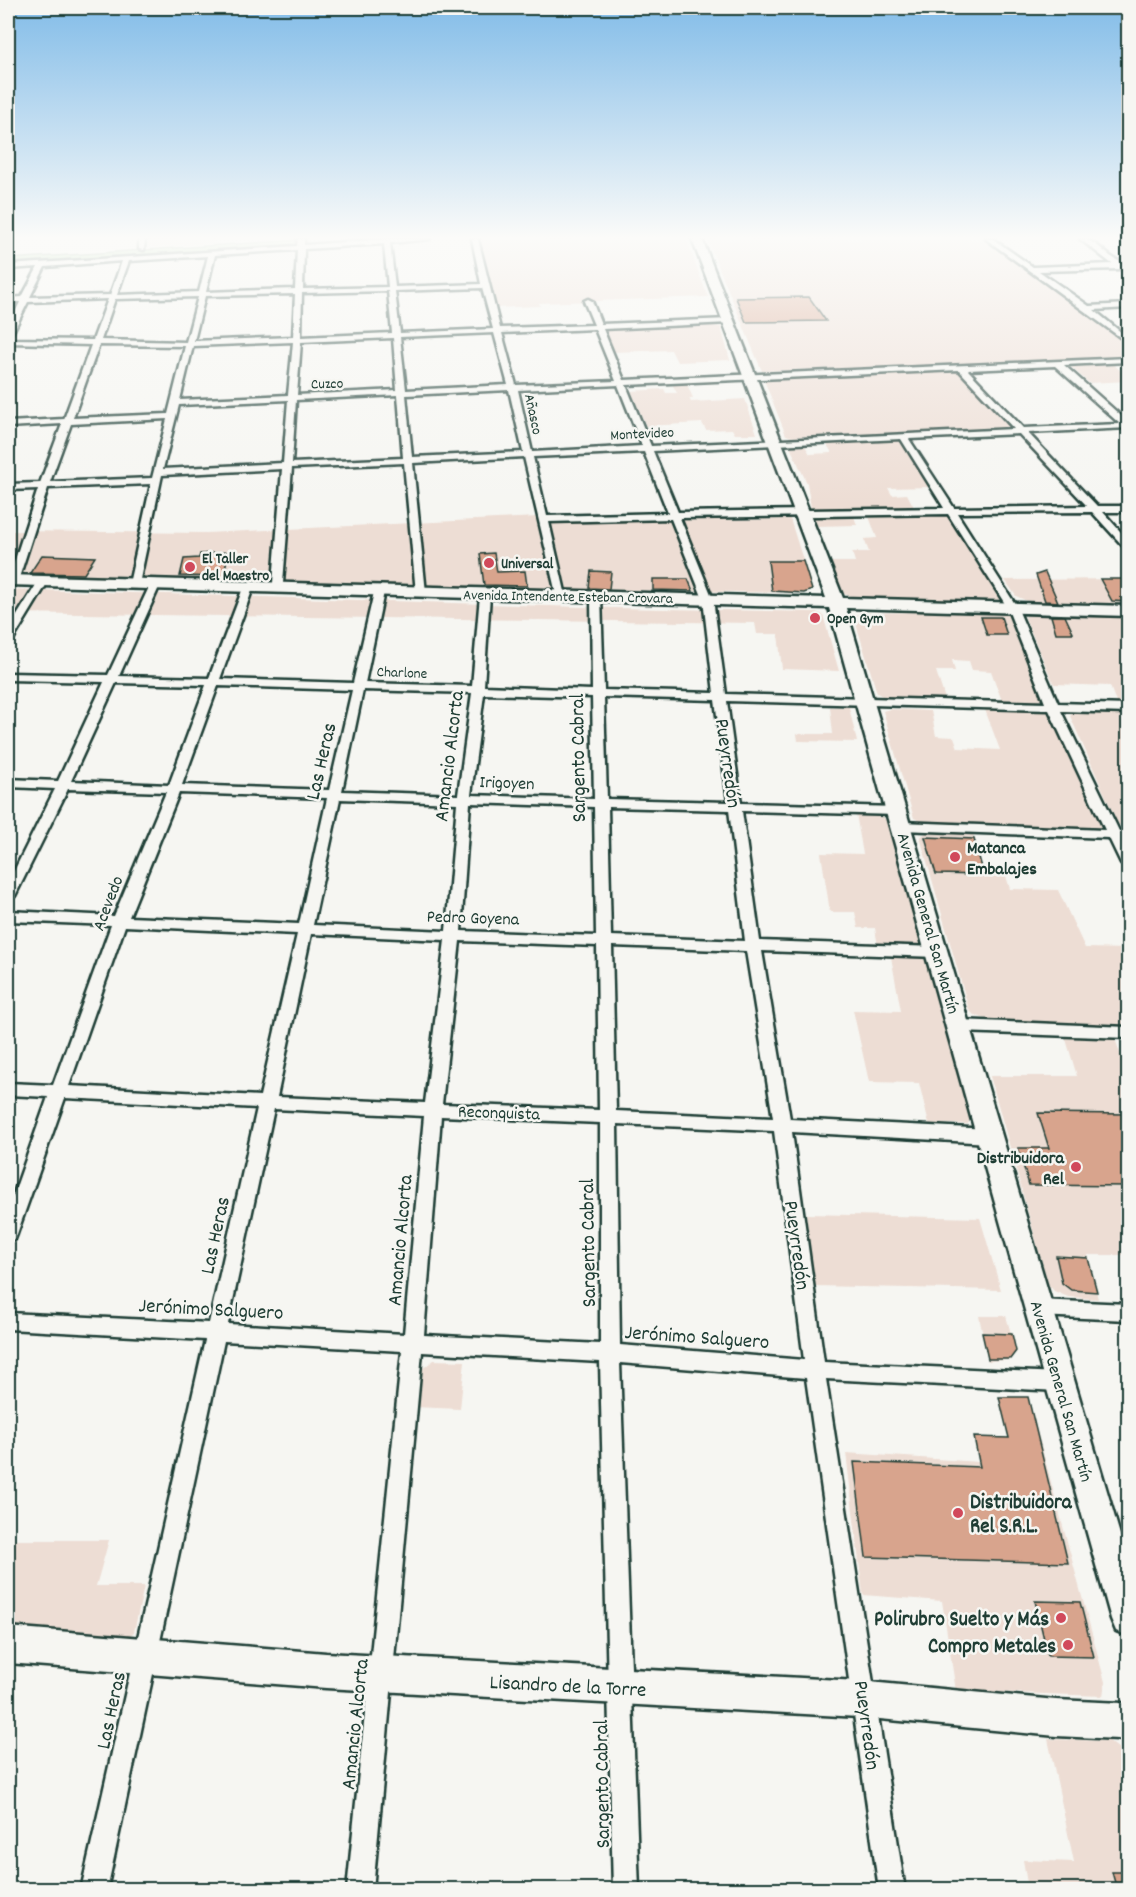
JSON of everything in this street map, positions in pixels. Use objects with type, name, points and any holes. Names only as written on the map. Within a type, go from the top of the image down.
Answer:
[{"type":"main road","name":"Avenida General San Martín","points":[[732,328],[836,602],[867,701],[1128,1618]]},
{"type":"main road","name":"Avenida Intendente Esteban Crovara","points":[[10,580],[485,595],[1128,611]]},
{"type":"main road","name":"Lisandro de la Torre","points":[[8,1645],[144,1658],[382,1674],[864,1699],[1122,1721],[1128,1725]]},
{"type":"street","points":[[10,580],[102,328]]},
{"type":"street","points":[[134,584],[157,476],[194,328]]},
{"type":"street","points":[[275,589],[278,583],[297,328]]},
{"type":"street","points":[[396,328],[421,593]]},
{"type":"street","name":"Añasco","points":[[497,328],[561,596]]},
{"type":"street","points":[[8,341],[189,344],[585,328]]},
{"type":"street","name":"Pueyrredón","points":[[598,328],[708,599],[753,945],[782,1124],[815,1370],[892,1890]]},
{"type":"street","points":[[1111,328],[1128,341]]},
{"type":"street","name":"Cuzco","points":[[174,403],[1128,360]]},
{"type":"street","points":[[1056,362],[1128,426]]},
{"type":"street","points":[[961,367],[1128,545]]},
{"type":"street","points":[[8,424],[171,416]]},
{"type":"street","name":"Montevideo","points":[[8,487],[44,486],[287,465],[1128,426]]},
{"type":"street","points":[[903,436],[1012,607],[1053,706],[1122,835],[1128,862]]},
{"type":"street","points":[[544,519],[802,512],[1128,509]]},
{"type":"street","points":[[8,638],[44,582]]},
{"type":"street","points":[[8,896],[63,785],[155,585]]},
{"type":"street","name":"Acevedo","points":[[8,1234],[120,920],[174,789],[248,588]]},
{"type":"street","name":"Las Heras","points":[[94,1890],[379,592]]},
{"type":"street","name":"Amancio Alcorta","points":[[360,1890],[433,1110],[453,936],[464,799],[478,690],[485,595]]},
{"type":"street","name":"Sargento Cabral","points":[[596,597],[608,1116],[610,1354],[626,1890]]},
{"type":"street","name":"Charlone","points":[[8,676],[1128,709]]},
{"type":"street","name":"Irigoyen","points":[[8,783],[735,807],[1122,835]]},
{"type":"street","name":"Pedro Goyena","points":[[8,916],[453,936],[937,952]]},
{"type":"street","points":[[959,1026],[1128,1033]]},
{"type":"street","name":"Reconquista","points":[[8,1089],[266,1103],[782,1124],[990,1136]]},
{"type":"street","points":[[1038,1308],[1128,1312]]},
{"type":"street","name":"Jerónimo Salguero","points":[[8,1321],[413,1342],[815,1370],[1059,1382]]},
{"type":"shaded area","points":[[721,328],[730,360],[677,362],[671,350],[614,352],[605,330]]},
{"type":"shaded area","points":[[744,328],[1106,328],[1128,346],[1128,358],[762,371]]},
{"type":"shaded area","points":[[1114,365],[1128,377],[1128,381],[1089,383],[1071,367]]},
{"type":"shaded area","points":[[962,371],[1014,428],[792,437],[786,435],[764,380]]},
{"type":"shaded area","points":[[671,382],[686,382],[693,398],[689,398],[691,402],[745,399],[757,434],[735,434],[732,429],[706,430],[702,423],[646,426],[631,391],[664,389],[666,393],[677,393]]},
{"type":"shaded area","points":[[893,438],[903,441],[932,487],[888,488],[892,495],[907,494],[915,509],[818,510],[811,508],[807,483],[790,447],[804,444],[810,454],[832,453],[826,443]]},
{"type":"shaded area","points":[[853,514],[857,525],[816,526],[814,518],[816,515]]},
{"type":"shaded area","points":[[868,514],[948,515],[1001,597],[1000,600],[852,597],[842,593],[830,562],[855,562],[852,552],[869,552],[864,539],[877,538]]},
{"type":"shaded area","points":[[538,517],[539,522],[790,519],[812,588],[806,593],[256,584],[8,576],[8,531],[206,533]]},
{"type":"shaded area","points":[[1128,579],[1128,604],[1027,601],[1016,596],[1005,580]]},
{"type":"shaded area","points":[[8,589],[816,612],[823,615],[839,671],[782,669],[778,634],[757,634],[755,623],[8,613]]},
{"type":"shaded area","points":[[998,611],[1010,615],[1046,700],[1044,702],[1002,701],[991,671],[972,670],[969,661],[952,660],[955,671],[936,671],[945,699],[884,697],[877,693],[854,617],[860,613]]},
{"type":"shaded area","points":[[1026,614],[1128,615],[1128,705],[1117,705],[1110,686],[1054,684],[1025,618]]},
{"type":"shaded area","points":[[830,707],[849,707],[857,742],[798,741],[797,734],[833,734]]},
{"type":"shaded area","points":[[984,707],[1041,710],[1052,713],[1107,827],[1104,829],[925,824],[914,818],[883,711],[890,709],[931,711],[936,736],[954,737],[958,748],[1000,750]]},
{"type":"shaded area","points":[[1074,711],[1128,712],[1128,830],[1118,824],[1070,716]]},
{"type":"shaded area","points":[[856,814],[880,815],[889,822],[921,944],[919,947],[878,947],[875,928],[858,928],[855,912],[830,912],[821,853],[863,854]]},
{"type":"shaded area","points":[[929,831],[973,834],[984,875],[1006,876],[1010,889],[1058,890],[1085,948],[1128,949],[1128,1026],[992,1021],[974,1015],[969,1010],[920,837]]},
{"type":"shaded area","points":[[891,957],[918,957],[929,964],[971,1117],[968,1124],[929,1124],[919,1083],[869,1082],[853,1010],[901,1011]]},
{"type":"shaded area","points":[[1065,1036],[1115,1039],[1128,1075],[1128,1255],[1088,1255],[1098,1299],[1068,1297],[1054,1291],[1048,1284],[990,1076],[1077,1076]]},
{"type":"shaded area","points":[[806,1214],[980,1218],[1001,1290],[814,1286]]},
{"type":"shaded area","points":[[979,1316],[1006,1316],[1016,1351],[1010,1360],[988,1361]]},
{"type":"shaded area","points":[[434,1360],[465,1361],[460,1409],[413,1407],[418,1372]]},
{"type":"shaded area","points":[[999,1397],[1028,1397],[1105,1682],[1103,1696],[956,1691],[942,1601],[863,1595],[846,1453],[979,1462],[974,1437],[1016,1438],[1011,1416],[1003,1415]]},
{"type":"shaded area","points":[[8,1540],[109,1540],[96,1586],[144,1586],[134,1632],[122,1641],[8,1632]]},
{"type":"shaded area","points":[[1048,1739],[1109,1741],[1128,1756],[1128,1889],[1028,1889],[1023,1860],[1074,1862]]},
{"type":"building","points":[[228,552],[224,577],[180,576],[184,559],[199,558],[200,554]]},
{"type":"building","points":[[494,553],[497,572],[525,571],[527,586],[484,585],[480,554]]},
{"type":"building","points":[[42,555],[95,557],[84,574],[30,573]]},
{"type":"building","points":[[768,561],[803,561],[812,590],[804,593],[772,591]]},
{"type":"building","points":[[591,571],[611,572],[609,589],[589,588]]},
{"type":"building","points":[[1045,572],[1058,602],[1045,601],[1036,575]]},
{"type":"building","points":[[653,579],[688,579],[693,591],[653,590]]},
{"type":"building","points":[[1100,579],[1128,579],[1128,602],[1112,601]]},
{"type":"building","points":[[1051,616],[1065,616],[1073,633],[1056,633]]},
{"type":"building","points":[[981,617],[1001,617],[1007,635],[987,635]]},
{"type":"building","name":"Matanca Embalajes","points":[[925,837],[974,839],[984,875],[936,874]]},
{"type":"building","name":"Distribuidora Rel","points":[[1038,1113],[1128,1114],[1128,1186],[1029,1185],[1018,1148],[1049,1148]]},
{"type":"building","points":[[1056,1256],[1088,1258],[1097,1292],[1071,1290],[1062,1283]]},
{"type":"building","points":[[982,1333],[1012,1334],[1016,1351],[1010,1359],[988,1359]]},
{"type":"building","name":"Distribuidora Rel S.R.L.","points":[[999,1397],[1028,1397],[1068,1563],[866,1557],[854,1462],[980,1467],[974,1437],[1009,1438]]},
{"type":"building","points":[[1035,1601],[1080,1602],[1094,1657],[1048,1656]]},
{"type":"building","points":[[1112,1872],[1128,1872],[1128,1890],[1117,1890]]},
{"type":"place","name":"Universal","points":[[489,563]]},
{"type":"place","name":"El Taller del Maestro","points":[[190,567]]},
{"type":"place","name":"Open Gym","points":[[815,618]]},
{"type":"place","name":"Matanca Embalajes","points":[[955,857]]},
{"type":"place","name":"Distribuidora Rel","points":[[1076,1167]]},
{"type":"place","name":"Distribuidora Rel S.R.L.","points":[[958,1513]]},
{"type":"place","name":"Polirubro Suelto y Más","points":[[1061,1618]]},
{"type":"place","name":"Compro Metales","points":[[1068,1645]]}]
